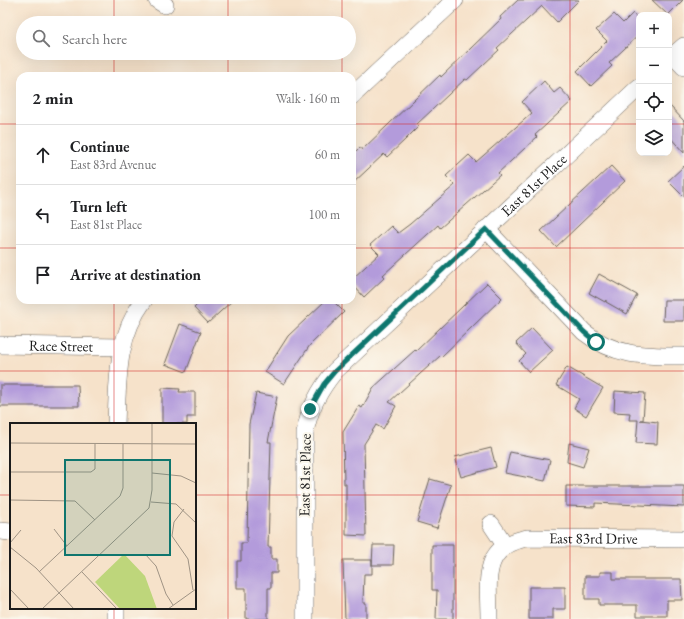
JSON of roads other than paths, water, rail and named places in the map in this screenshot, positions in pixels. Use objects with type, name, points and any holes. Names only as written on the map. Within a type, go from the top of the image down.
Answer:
[{"type":"street","points":[[356,92],[455,0]]},
{"type":"street","name":"East 81st Place","points":[[305,619],[305,434],[307,421],[316,397],[335,371],[636,90]]},
{"type":"street","points":[[486,229],[584,332],[596,342],[621,352],[650,356],[684,356]]},
{"type":"street","points":[[116,423],[118,367],[121,348],[129,326],[142,304]]},
{"type":"street","name":"Race Street","points":[[0,345],[121,348]]},
{"type":"street","points":[[492,524],[505,545]]},
{"type":"street","points":[[0,531],[10,532]]},
{"type":"street","name":"East 83rd Drive","points":[[489,619],[490,563],[494,556],[505,545],[513,540],[527,538],[684,539]]}]
